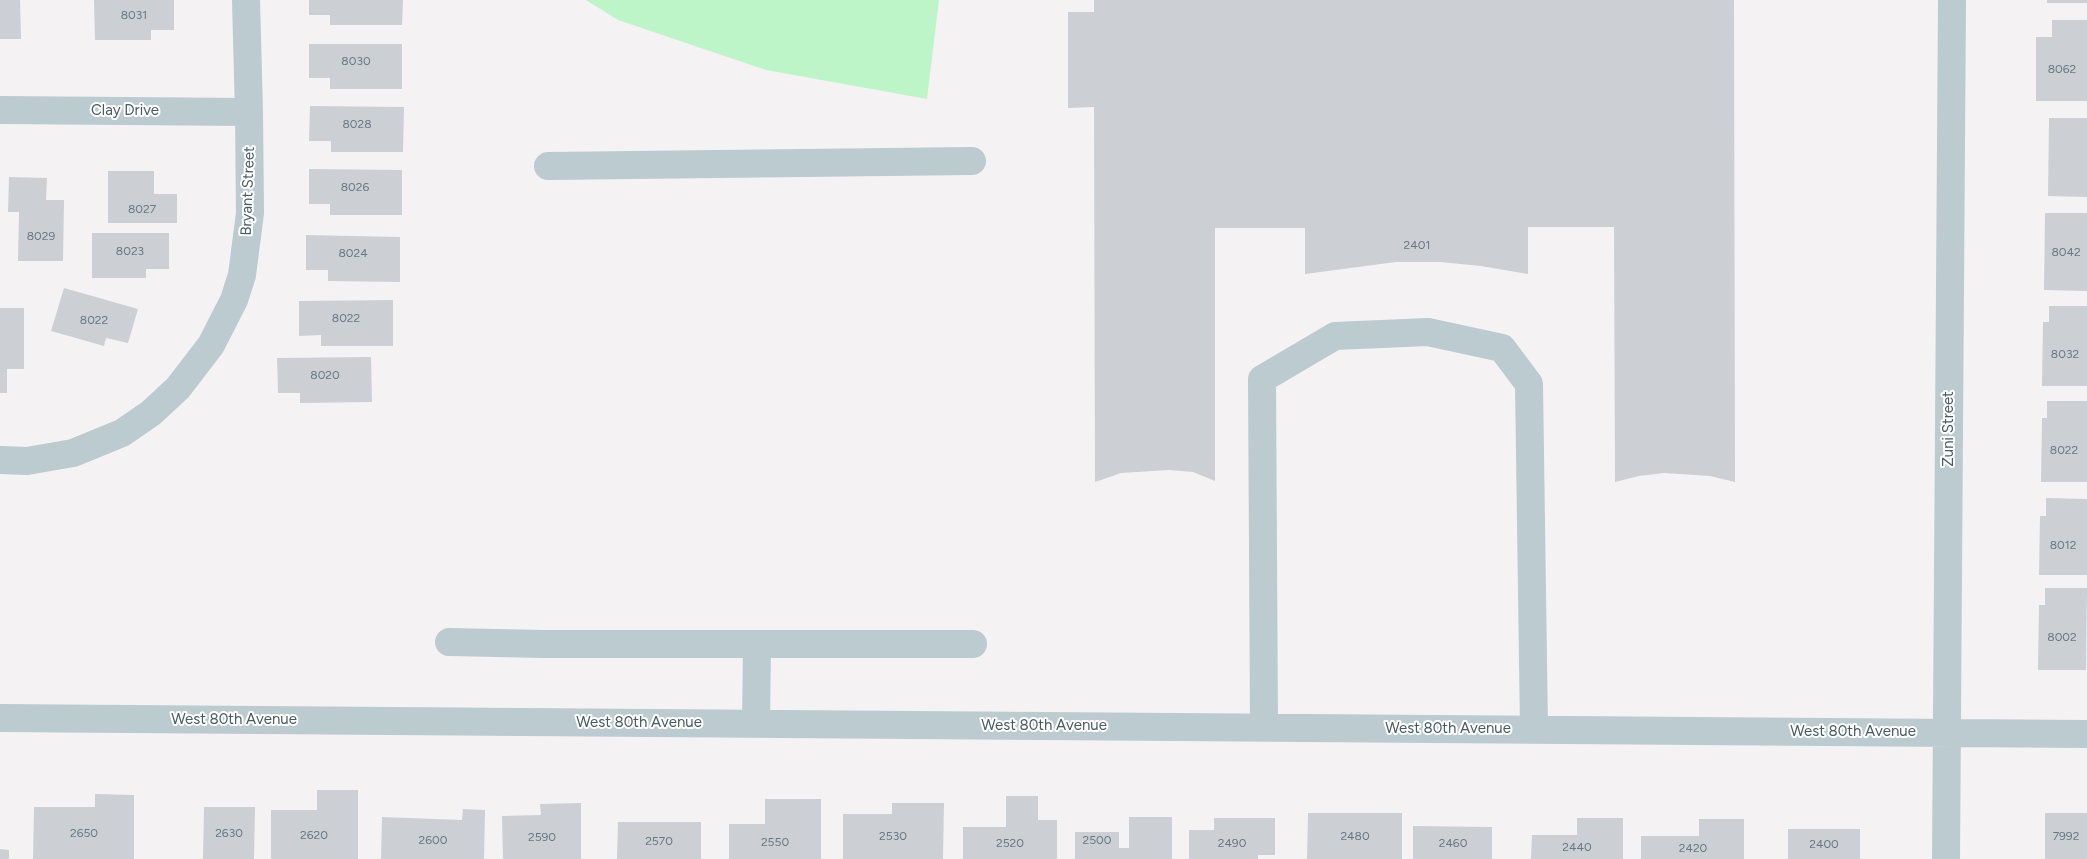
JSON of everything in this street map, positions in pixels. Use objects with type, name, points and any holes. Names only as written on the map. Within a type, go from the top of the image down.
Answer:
[{"type":"street","name":"Bryant Street","points":[[0,460],[28,461],[73,453],[122,433],[151,413],[178,388],[211,345],[234,300],[242,275],[250,214],[246,0]]},
{"type":"street","name":"Zuni Street","points":[[1946,859],[1952,0]]},
{"type":"street","name":"Clay Drive","points":[[0,110],[249,112]]},
{"type":"street","points":[[548,166],[972,162]]},
{"type":"street","points":[[1264,727],[1262,379],[1335,336],[1428,332],[1502,348],[1529,384],[1534,729]]},
{"type":"street","points":[[449,642],[543,644],[973,644]]},
{"type":"street","points":[[756,724],[757,644]]},
{"type":"street","name":"West 80th Avenue","points":[[0,718],[2087,734]]},
{"type":"green space","points":[[586,0],[939,0],[927,99],[766,70],[618,20]]},
{"type":"building","points":[[0,0],[20,0],[21,39],[0,39]]},
{"type":"building","points":[[94,0],[174,0],[174,30],[151,30],[151,40],[95,40]]},
{"type":"building","points":[[309,0],[403,0],[402,25],[330,25],[330,15],[309,15]]},
{"type":"building","points":[[1094,0],[1734,0],[1735,482],[1710,476],[1664,473],[1639,476],[1615,482],[1614,227],[1528,227],[1528,274],[1481,266],[1440,262],[1396,262],[1305,274],[1305,228],[1215,228],[1215,481],[1193,472],[1169,470],[1121,473],[1095,482],[1094,107],[1068,108],[1068,12],[1094,12]]},
{"type":"building","points":[[2047,0],[2087,0],[2087,3],[2047,3]]},
{"type":"building","points":[[2052,20],[2087,20],[2087,101],[2036,101],[2036,37],[2052,37]]},
{"type":"building","points":[[309,44],[402,44],[402,89],[330,89],[330,78],[309,78]]},
{"type":"building","points":[[310,106],[404,107],[403,152],[331,152],[331,141],[309,141]]},
{"type":"building","points":[[2049,118],[2087,118],[2087,197],[2048,196]]},
{"type":"building","points":[[309,169],[402,170],[402,215],[330,215],[330,204],[309,204]]},
{"type":"building","points":[[108,171],[154,171],[154,194],[177,194],[177,223],[108,223]]},
{"type":"building","points":[[9,177],[47,178],[46,200],[64,200],[63,261],[18,261],[19,212],[8,212]]},
{"type":"building","points":[[2045,213],[2087,213],[2087,291],[2044,290]]},
{"type":"building","points":[[92,233],[169,233],[169,269],[146,269],[146,278],[92,278]]},
{"type":"building","points":[[306,235],[400,237],[400,282],[328,281],[328,270],[306,270]]},
{"type":"building","points":[[64,288],[138,309],[128,343],[106,338],[104,346],[51,331]]},
{"type":"building","points":[[393,300],[393,346],[321,346],[321,335],[299,336],[299,301]]},
{"type":"building","points":[[2049,306],[2087,306],[2087,386],[2042,386],[2043,322],[2049,322]]},
{"type":"building","points":[[0,308],[24,308],[24,369],[7,369],[7,393],[0,393]]},
{"type":"building","points":[[371,357],[372,402],[300,403],[300,393],[278,393],[277,358]]},
{"type":"building","points":[[2047,401],[2087,401],[2087,482],[2041,482],[2042,418],[2047,418]]},
{"type":"building","points":[[2046,498],[2087,499],[2087,575],[2039,575],[2040,516],[2046,516]]},
{"type":"building","points":[[2045,588],[2087,588],[2086,670],[2038,670],[2039,605],[2045,605]]},
{"type":"building","points":[[317,790],[358,790],[358,859],[271,859],[271,810],[317,810]]},
{"type":"building","points":[[95,794],[134,795],[134,859],[33,859],[34,807],[95,807]]},
{"type":"building","points":[[1006,796],[1038,796],[1038,820],[1057,820],[1057,859],[963,859],[963,827],[1006,827]]},
{"type":"building","points":[[765,799],[821,799],[821,859],[729,859],[729,824],[765,824]]},
{"type":"building","points":[[581,803],[581,859],[503,859],[502,816],[541,815],[540,804]]},
{"type":"building","points":[[892,803],[944,803],[943,859],[843,859],[843,814],[892,814]]},
{"type":"building","points":[[204,807],[255,807],[254,859],[203,859]]},
{"type":"building","points":[[463,809],[485,810],[484,859],[381,859],[382,817],[462,820]]},
{"type":"building","points":[[1308,813],[1402,813],[1402,859],[1307,859]]},
{"type":"building","points":[[2045,813],[2087,813],[2087,859],[2045,859]]},
{"type":"building","points":[[1129,817],[1172,817],[1172,859],[1075,859],[1075,832],[1119,832],[1119,848],[1129,848]]},
{"type":"building","points":[[1214,818],[1275,818],[1275,855],[1258,855],[1258,859],[1189,859],[1189,830],[1214,830]]},
{"type":"building","points":[[1577,818],[1623,818],[1623,859],[1531,859],[1532,835],[1577,835]]},
{"type":"building","points":[[1699,819],[1744,819],[1744,859],[1641,859],[1641,836],[1699,836]]},
{"type":"building","points":[[618,822],[701,822],[701,859],[617,859]]},
{"type":"building","points":[[1413,826],[1492,827],[1492,859],[1413,859]]},
{"type":"building","points":[[1788,829],[1860,829],[1860,859],[1788,859]]},
{"type":"building","points":[[0,849],[9,850],[9,859],[0,859]]}]
